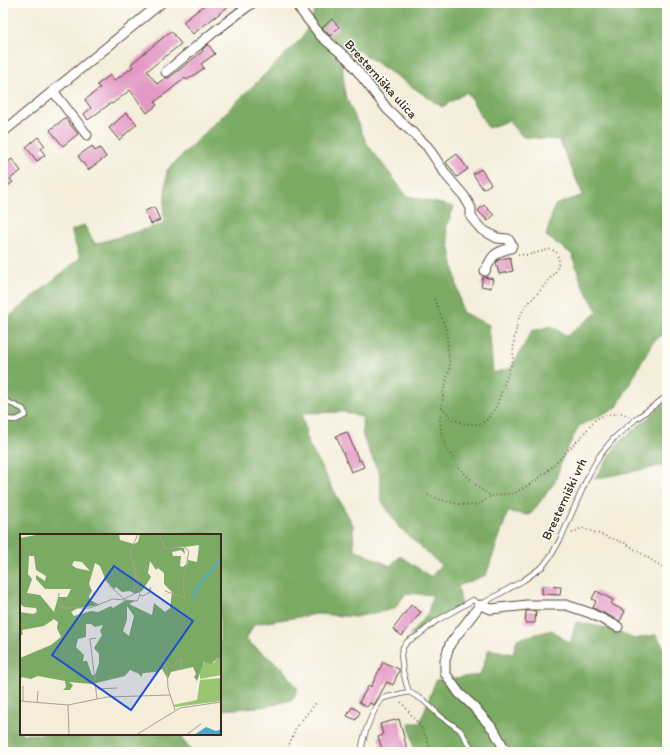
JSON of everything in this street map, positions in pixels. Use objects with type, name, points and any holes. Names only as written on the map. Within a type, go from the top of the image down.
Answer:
[{"type":"street","points":[[3,132],[161,3]]},
{"type":"street","points":[[166,72],[215,31],[252,3]]},
{"type":"street","name":"Bresterniška ulica","points":[[295,3],[321,36],[348,59],[388,110],[427,146],[447,176],[464,196],[471,208],[471,217],[481,229],[497,238],[508,239],[512,245],[511,248]]},
{"type":"street","points":[[53,91],[87,135]]},
{"type":"street","points":[[486,271],[492,257],[501,250],[511,248]]},
{"type":"street","name":"Bresterniški vrh","points":[[506,752],[494,730],[459,693],[445,672],[445,660],[450,644],[480,605],[491,609],[527,605],[566,605],[590,613],[618,627]]},
{"type":"lane","name":"Bresterniški vrh","points":[[409,692],[403,671],[401,655],[403,647],[408,641],[419,635],[436,621],[469,602],[473,600],[480,605],[524,580],[543,566],[561,538],[589,474],[600,455],[614,438],[636,418],[667,396]]},
{"type":"lane","points":[[3,400],[23,409],[26,415],[16,420],[3,419]]},
{"type":"lane","points":[[361,752],[369,722],[383,698],[409,692],[424,700],[440,716],[460,730],[474,752]]},
{"type":"path","points":[[442,408],[453,419],[466,424],[480,424],[486,421],[496,408],[513,360],[514,339],[518,320],[526,305],[556,271],[559,262],[557,253],[551,249],[528,255],[516,254],[511,248]]},
{"type":"path","points":[[434,299],[446,330],[447,351],[450,367],[443,393],[440,420],[441,431],[446,448],[459,468],[478,487],[491,496]]},
{"type":"path","points":[[428,495],[441,500],[466,505],[479,504],[491,496],[515,493],[535,481],[550,469],[596,419],[605,415],[622,413],[636,418]]},
{"type":"path","points":[[561,538],[582,528],[625,543],[667,570]]},
{"type":"path","points":[[396,695],[420,725],[430,746],[431,752]]},
{"type":"path","points":[[288,752],[288,748],[296,727],[316,703]]},
{"type":"green space","points":[[319,3],[667,3],[667,331],[652,343],[617,407],[579,426],[563,457],[555,482],[530,515],[508,512],[486,575],[458,586],[462,607],[425,630],[409,636],[428,613],[433,595],[406,593],[394,609],[355,617],[318,614],[254,624],[246,640],[283,669],[298,689],[292,700],[268,706],[223,710],[221,709],[221,534],[20,534],[20,735],[183,735],[182,739],[192,752],[3,752],[3,326],[6,319],[80,258],[71,231],[84,225],[95,244],[163,224],[167,170],[303,37]],"holes":[[[358,50],[442,107],[467,92],[488,128],[508,121],[523,137],[559,140],[583,195],[555,205],[546,236],[572,254],[582,285],[598,312],[567,336],[551,326],[532,331],[511,368],[493,373],[489,325],[462,312],[446,227],[454,207],[407,196],[367,144],[345,95],[342,59]],[[344,412],[362,417],[363,437],[380,475],[381,500],[399,527],[441,565],[431,577],[400,556],[390,566],[354,549],[353,525],[308,443],[302,413]]]},
{"type":"green space","points":[[667,402],[667,465],[594,479],[618,443]]},
{"type":"green space","points":[[576,622],[612,629],[634,639],[656,635],[667,652],[667,752],[414,752],[409,723],[420,723],[436,680],[480,675],[489,649],[513,654],[517,639],[552,630],[570,644]]},
{"type":"building","points":[[207,3],[233,3],[193,34],[183,22]]},
{"type":"building","points":[[332,19],[339,27],[330,36],[322,28]]},
{"type":"building","points":[[171,31],[181,44],[147,71],[157,84],[165,78],[169,78],[203,51],[202,50],[208,44],[215,54],[201,64],[204,68],[187,80],[185,78],[155,102],[157,105],[147,113],[130,90],[88,120],[84,114],[91,108],[85,100],[100,88],[97,85],[110,75],[114,81],[133,67],[131,64]]},
{"type":"building","points":[[126,113],[137,124],[119,140],[109,128]]},
{"type":"building","points":[[65,118],[78,134],[63,146],[50,130]]},
{"type":"building","points":[[38,137],[45,146],[41,149],[45,155],[37,161],[26,147]]},
{"type":"building","points":[[92,146],[95,151],[100,148],[106,157],[88,170],[78,156]]},
{"type":"building","points":[[457,154],[468,169],[457,177],[446,162]]},
{"type":"building","points":[[12,159],[21,171],[10,179],[13,182],[3,190],[3,166]]},
{"type":"building","points":[[481,169],[491,184],[483,189],[473,174]]},
{"type":"building","points":[[484,205],[494,215],[488,221],[478,211]]},
{"type":"building","points":[[154,207],[160,220],[151,224],[145,211]]},
{"type":"building","points":[[510,257],[513,271],[499,274],[496,263],[498,260]]},
{"type":"building","points":[[483,277],[493,279],[491,288],[481,286]]},
{"type":"building","points":[[347,432],[359,461],[361,460],[364,467],[351,472],[336,436]]},
{"type":"building","points":[[542,586],[561,587],[560,595],[542,594]]},
{"type":"building","points":[[596,591],[613,600],[611,604],[625,611],[620,621],[593,608],[596,601],[592,599]]},
{"type":"building","points":[[411,605],[421,612],[402,636],[393,629]]},
{"type":"building","points":[[526,611],[536,611],[535,623],[525,623]]},
{"type":"building","points":[[383,662],[399,669],[399,671],[393,685],[387,682],[374,705],[370,703],[367,707],[359,702],[369,685],[371,687]]},
{"type":"building","points":[[352,707],[360,712],[356,720],[347,716]]},
{"type":"building","points":[[399,719],[408,752],[383,752],[378,737],[383,735],[380,724]]}]
